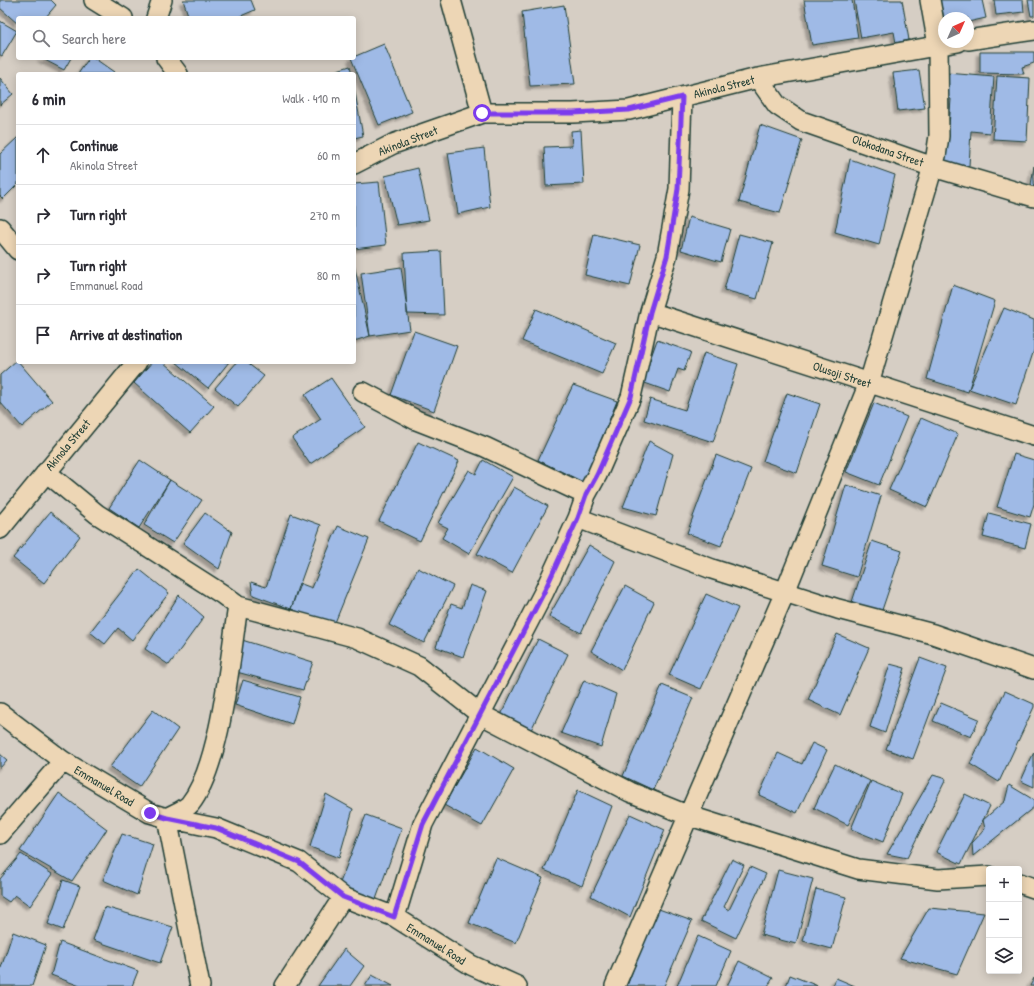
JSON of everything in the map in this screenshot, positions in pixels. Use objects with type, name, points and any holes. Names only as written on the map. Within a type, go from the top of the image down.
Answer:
[{"type":"street","points":[[94,0],[120,16]]},
{"type":"street","points":[[157,16],[162,0]]},
{"type":"street","points":[[452,0],[482,113]]},
{"type":"street","points":[[930,0],[938,45]]},
{"type":"street","points":[[974,39],[1034,30]]},
{"type":"street","name":"Akinola Street","points":[[356,163],[393,144],[482,113],[573,113],[629,110],[758,78],[938,45]]},
{"type":"street","points":[[615,986],[785,592],[869,383],[933,167],[939,136],[938,48]]},
{"type":"street","points":[[168,60],[176,72]]},
{"type":"street","name":"Olokodana Street","points":[[758,78],[777,105],[801,121],[933,167],[1034,197]]},
{"type":"street","points":[[394,917],[423,824],[544,592],[631,397],[650,312],[667,256],[678,189],[682,97]]},
{"type":"street","points":[[0,228],[16,248]]},
{"type":"street","name":"Olusoji Street","points":[[650,312],[1034,436]]},
{"type":"street","name":"Akinola Street","points":[[0,529],[135,364]]},
{"type":"street","points":[[363,392],[416,420],[485,447],[586,495]]},
{"type":"street","points":[[46,472],[97,514],[222,594],[238,606],[357,638],[419,666],[480,714],[630,792],[688,815],[858,869],[938,879],[986,876]]},
{"type":"street","points":[[578,518],[712,569],[785,592],[934,634],[1034,669]]},
{"type":"street","points":[[200,986],[167,818],[189,804],[203,779],[210,760],[220,720],[238,606]]},
{"type":"street","name":"Emmanuel Road","points":[[0,713],[63,762],[150,813],[216,828],[299,862],[343,897],[394,917],[470,965],[517,986]]},
{"type":"street","points":[[0,834],[63,762]]},
{"type":"street","points":[[1022,884],[1034,888]]},
{"type":"street","points":[[285,986],[343,897]]},
{"type":"building","points":[[0,0],[51,0],[56,5],[47,16],[16,16],[16,22],[0,8]]},
{"type":"building","points":[[183,0],[251,0],[255,10],[241,16],[188,16]]},
{"type":"building","points":[[804,0],[852,0],[858,38],[812,45]]},
{"type":"building","points":[[854,0],[902,0],[909,40],[896,43],[894,32],[861,38]]},
{"type":"building","points":[[940,0],[982,0],[986,18],[974,21],[974,12],[943,12]]},
{"type":"building","points":[[994,0],[1023,0],[1024,12],[996,15]]},
{"type":"building","points":[[1028,0],[1034,0],[1034,16],[1031,16]]},
{"type":"building","points":[[564,5],[575,84],[530,86],[522,12]]},
{"type":"building","points":[[0,21],[16,30],[16,33],[2,56],[0,55]]},
{"type":"building","points":[[384,44],[412,112],[379,125],[352,60],[356,60],[356,56]]},
{"type":"building","points":[[980,52],[1034,52],[1034,63],[1022,67],[1024,74],[980,73]]},
{"type":"building","points":[[45,60],[70,60],[64,70]]},
{"type":"building","points":[[88,60],[97,60],[114,72],[79,72]]},
{"type":"building","points":[[350,66],[352,72],[331,72]]},
{"type":"building","points":[[919,70],[925,108],[898,111],[893,73]]},
{"type":"building","points":[[947,73],[994,77],[990,133],[971,131],[969,166],[941,164],[944,129],[949,127],[951,99],[945,98]]},
{"type":"building","points":[[997,76],[1030,78],[1027,141],[993,139]]},
{"type":"building","points":[[0,78],[13,94],[0,105]]},
{"type":"building","points":[[356,98],[363,136],[356,138]]},
{"type":"building","points":[[760,125],[802,140],[780,213],[739,202]]},
{"type":"building","points":[[581,130],[584,184],[546,186],[544,147],[572,146],[571,131]]},
{"type":"building","points":[[16,139],[16,186],[3,199],[0,196],[0,154]]},
{"type":"building","points":[[484,148],[490,207],[458,214],[448,153]]},
{"type":"building","points":[[850,159],[895,175],[879,245],[835,232]]},
{"type":"building","points":[[1034,166],[1034,192],[1030,191]]},
{"type":"building","points":[[418,168],[429,220],[397,225],[385,176]]},
{"type":"building","points":[[379,182],[386,245],[356,249],[356,184]]},
{"type":"building","points":[[689,217],[730,229],[721,262],[681,250]]},
{"type":"building","points":[[594,234],[640,245],[630,286],[585,275]]},
{"type":"building","points":[[739,234],[773,243],[757,299],[724,290]]},
{"type":"building","points":[[441,251],[444,315],[407,314],[404,253]]},
{"type":"building","points":[[401,267],[410,330],[370,336],[361,273]]},
{"type":"building","points":[[356,273],[370,336],[356,340]]},
{"type":"building","points":[[953,285],[995,301],[968,392],[927,379]]},
{"type":"building","points":[[1004,308],[1034,320],[1034,350],[1016,405],[969,389]]},
{"type":"building","points":[[536,309],[616,343],[602,374],[522,341]]},
{"type":"building","points":[[414,331],[457,346],[434,411],[391,395]]},
{"type":"building","points":[[657,340],[691,352],[684,371],[678,369],[670,392],[642,382]]},
{"type":"building","points":[[704,353],[738,364],[713,442],[644,420],[650,399],[685,410]]},
{"type":"building","points":[[16,361],[16,364],[20,364],[52,401],[22,427],[0,402],[0,375]]},
{"type":"building","points":[[150,364],[165,364],[214,406],[190,433],[134,383]]},
{"type":"building","points":[[178,364],[227,364],[208,388]]},
{"type":"building","points":[[235,364],[249,364],[264,376],[238,407],[215,388]]},
{"type":"building","points":[[331,378],[365,427],[310,464],[292,438],[321,419],[305,395]]},
{"type":"building","points":[[573,385],[617,401],[584,483],[538,460]]},
{"type":"building","points":[[787,393],[820,404],[797,473],[763,461]]},
{"type":"building","points":[[874,403],[907,417],[879,485],[846,472]]},
{"type":"building","points":[[921,418],[958,434],[927,507],[889,490]]},
{"type":"building","points":[[649,441],[673,454],[656,516],[623,507]]},
{"type":"building","points":[[418,442],[459,461],[420,541],[379,521]]},
{"type":"building","points":[[1014,454],[1034,460],[1034,504],[1030,517],[997,507]]},
{"type":"building","points":[[716,455],[751,469],[721,546],[687,533]]},
{"type":"building","points":[[140,460],[170,480],[139,528],[109,508]]},
{"type":"building","points":[[483,460],[513,477],[469,554],[442,538],[448,528],[438,523],[469,470],[476,474]]},
{"type":"building","points":[[170,480],[202,500],[173,543],[144,525]]},
{"type":"building","points":[[846,485],[881,496],[857,577],[822,566]]},
{"type":"building","points":[[514,487],[548,506],[512,573],[477,554]]},
{"type":"building","points":[[50,512],[80,536],[44,583],[13,558]]},
{"type":"building","points":[[205,513],[232,532],[219,569],[183,543]]},
{"type":"building","points":[[989,513],[1031,524],[1025,548],[983,537]]},
{"type":"building","points":[[291,514],[321,525],[291,609],[253,595],[251,582],[266,587]]},
{"type":"building","points":[[338,526],[369,539],[334,625],[291,609],[299,583],[312,588]]},
{"type":"building","points":[[872,541],[902,551],[881,613],[852,602]]},
{"type":"building","points":[[589,545],[615,561],[581,633],[549,616]]},
{"type":"building","points":[[418,568],[453,586],[424,643],[389,625]]},
{"type":"building","points":[[139,569],[169,593],[132,640],[118,628],[105,644],[90,632]]},
{"type":"building","points":[[470,585],[487,591],[463,657],[436,647],[451,604],[462,608]]},
{"type":"building","points":[[625,586],[654,602],[622,670],[591,651]]},
{"type":"building","points":[[706,594],[738,608],[701,689],[669,675]]},
{"type":"building","points":[[179,595],[204,617],[169,665],[145,649]]},
{"type":"building","points":[[837,634],[869,648],[840,715],[808,700]]},
{"type":"building","points":[[538,639],[568,654],[531,730],[501,715]]},
{"type":"building","points":[[242,640],[313,662],[303,690],[233,671]]},
{"type":"building","points":[[920,658],[947,668],[913,759],[886,749]]},
{"type":"building","points":[[890,664],[905,668],[885,733],[870,727]]},
{"type":"building","points":[[243,680],[300,697],[292,724],[235,705]]},
{"type":"building","points":[[584,680],[616,694],[601,747],[561,733]]},
{"type":"building","points":[[662,685],[693,698],[653,790],[623,776]]},
{"type":"building","points":[[1005,691],[1034,704],[1034,707],[999,782],[970,764]]},
{"type":"building","points":[[941,703],[979,719],[971,737],[933,721]]},
{"type":"building","points":[[153,710],[178,729],[139,787],[110,767]]},
{"type":"building","points":[[812,743],[827,750],[797,813],[759,795],[778,753],[802,764]]},
{"type":"building","points":[[477,747],[514,769],[482,826],[444,805]]},
{"type":"building","points":[[1034,752],[1034,787],[1021,781]]},
{"type":"building","points":[[0,754],[7,760],[0,768]]},
{"type":"building","points":[[835,764],[870,781],[848,825],[814,808]]},
{"type":"building","points":[[933,775],[946,779],[907,858],[887,854]]},
{"type":"building","points":[[871,781],[902,794],[883,842],[851,829]]},
{"type":"building","points":[[1009,785],[1034,800],[1034,807],[973,856],[972,843],[985,829],[983,820],[1005,801]]},
{"type":"building","points":[[578,790],[612,806],[582,886],[544,870]]},
{"type":"building","points":[[59,793],[107,829],[72,881],[20,851]]},
{"type":"building","points":[[326,794],[353,809],[339,858],[310,847]]},
{"type":"building","points":[[965,794],[990,806],[961,864],[936,852]]},
{"type":"building","points":[[630,814],[665,830],[630,917],[591,896]]},
{"type":"building","points":[[366,815],[402,828],[375,902],[338,888]]},
{"type":"building","points":[[122,834],[153,844],[137,895],[103,880]]},
{"type":"building","points":[[21,854],[52,874],[30,906],[15,895],[9,902],[0,896],[0,879]]},
{"type":"building","points":[[496,858],[543,878],[516,943],[469,923]]},
{"type":"building","points":[[732,859],[744,865],[724,907],[729,910],[750,867],[766,874],[736,938],[701,921]]},
{"type":"building","points":[[778,870],[813,879],[796,944],[761,935]]},
{"type":"building","points":[[63,880],[80,886],[63,930],[48,924]]},
{"type":"building","points":[[816,889],[846,897],[832,949],[803,941]]},
{"type":"building","points":[[105,907],[173,927],[160,963],[93,940]]},
{"type":"building","points":[[656,908],[692,921],[664,986],[627,986]]},
{"type":"building","points":[[929,908],[984,913],[957,974],[900,958]]},
{"type":"building","points":[[13,932],[46,945],[32,986],[0,986],[0,971]]},
{"type":"building","points":[[698,936],[731,951],[716,986],[677,986]]},
{"type":"building","points":[[60,942],[138,971],[132,986],[80,986],[51,975]]},
{"type":"building","points":[[344,949],[364,966],[350,986],[318,986]]},
{"type":"building","points":[[739,961],[773,978],[768,986],[727,986]]},
{"type":"building","points":[[372,975],[393,986],[365,986]]},
{"type":"building","points":[[790,975],[818,986],[786,986]]},
{"type":"building","points":[[836,978],[855,986],[833,986]]},
{"type":"building","points":[[1034,978],[1034,986],[1030,986]]},
{"type":"route","points":[[150,813],[216,828],[244,838],[299,862],[343,897],[394,917],[423,824],[544,592],[631,397],[650,312],[667,256],[678,189],[682,134],[682,97],[629,110],[573,113],[482,113]]}]
